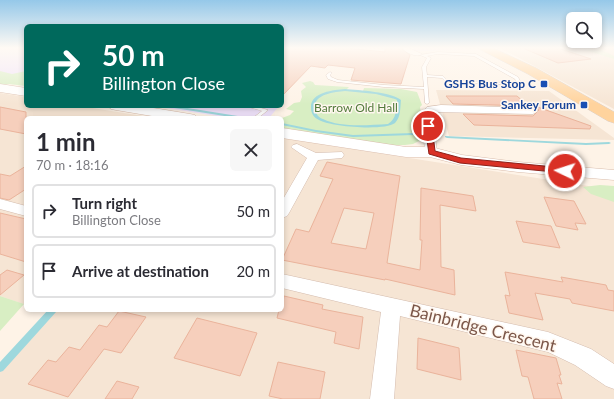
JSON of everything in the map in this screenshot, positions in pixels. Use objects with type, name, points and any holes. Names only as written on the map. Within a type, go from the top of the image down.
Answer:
[{"type":"main road","points":[[523,67],[613,118]]},
{"type":"street","points":[[0,88],[24,92]]},
{"type":"street","points":[[128,108],[178,116]]},
{"type":"street","points":[[431,152],[427,113],[430,110],[437,108],[533,111]]},
{"type":"street","points":[[284,133],[406,152],[431,152],[460,160],[518,167],[614,175]]},
{"type":"street","points":[[297,147],[314,157],[338,155]]},
{"type":"street","points":[[284,209],[314,157]]},
{"type":"street","points":[[570,171],[614,167]]},
{"type":"street","points":[[0,204],[24,210]]},
{"type":"street","name":"Bainbridge Crescent","points":[[284,281],[548,342],[570,350],[590,361],[614,378]]},
{"type":"street","points":[[382,399],[391,306]]},
{"type":"lane","points":[[424,67],[427,103]]},
{"type":"lane","points":[[425,76],[443,77],[446,81],[513,84],[518,81],[517,78],[496,67]]},
{"type":"lane","points":[[330,73],[328,75],[329,78],[337,81],[384,86],[426,88]]},
{"type":"lane","points":[[258,108],[266,110],[258,116]]},
{"type":"shaded area","points":[[0,67],[24,67],[24,86],[0,82]]},
{"type":"shaded area","points":[[535,67],[614,67],[614,109]]},
{"type":"shaded area","points":[[436,90],[549,91],[614,138],[614,140],[449,136]]},
{"type":"shaded area","points":[[0,93],[24,97],[24,108],[92,108],[142,116],[24,116],[24,304],[0,296]]},
{"type":"shaded area","points":[[166,108],[277,108],[271,116],[217,116]]},
{"type":"shaded area","points":[[284,138],[614,190],[614,399],[0,399],[0,368],[51,313],[48,312],[284,312]]},
{"type":"green space","points":[[0,71],[12,74],[24,71],[24,86],[9,84],[0,86]]},
{"type":"green space","name":"Barrow Old Hall","points":[[310,81],[315,85],[349,87],[346,90],[363,91],[364,88],[401,89],[417,92],[422,105],[420,107],[422,120],[424,123],[423,139],[413,144],[386,145],[284,128],[284,117],[290,115],[294,111],[286,109],[294,103],[300,102],[302,97],[301,91],[306,87],[302,83]]},
{"type":"green space","points":[[600,185],[614,186],[614,202],[591,194],[583,187]]},
{"type":"green space","points":[[0,296],[24,304],[0,331]]},
{"type":"building","points":[[284,67],[310,67],[284,94]]},
{"type":"building","points":[[343,67],[406,67],[401,84],[351,80],[355,68]]},
{"type":"building","points":[[446,96],[517,96],[526,104],[529,104],[591,126],[590,129],[474,125],[463,114],[533,116],[539,110],[533,106],[453,104]]},
{"type":"building","points":[[0,107],[26,112],[26,116],[24,116],[24,134],[0,129]]},
{"type":"building","points":[[327,162],[400,176],[387,263],[420,270],[422,240],[420,240],[421,188],[473,196],[476,211],[440,205],[441,267],[454,270],[455,295],[385,279],[284,260],[284,256],[296,229],[309,232],[333,179],[320,176]],"holes":[[[344,208],[374,213],[366,249],[331,243]]]},
{"type":"building","points":[[24,167],[24,190],[9,200],[0,198],[0,174],[10,176]]},
{"type":"building","points":[[544,197],[574,201],[586,224],[575,223],[578,230],[556,226]]},
{"type":"building","points":[[0,213],[24,219],[24,261],[0,254]]},
{"type":"building","points":[[516,221],[551,226],[560,248],[523,242]]},
{"type":"building","points":[[7,270],[24,275],[0,295],[0,275]]},
{"type":"building","points":[[505,272],[563,282],[561,277],[606,285],[608,290],[614,291],[614,311],[572,303],[570,299],[535,293],[543,320],[509,313],[505,295],[510,296]]},
{"type":"building","points":[[284,296],[323,305],[322,309],[363,317],[359,349],[334,343],[336,332],[277,318],[278,312],[284,312]]},
{"type":"building","points":[[118,312],[146,317],[121,353],[104,349],[68,397],[28,384],[48,360],[56,362],[69,347],[80,350],[99,325],[107,327]]},
{"type":"building","points":[[197,318],[257,333],[240,376],[174,358]]},
{"type":"building","points":[[418,338],[459,348],[461,380],[417,369]]},
{"type":"building","points":[[516,350],[556,358],[562,384],[557,383],[562,399],[534,399],[528,377],[522,376]]},
{"type":"building","points":[[278,362],[325,372],[320,399],[283,399],[269,396]]},
{"type":"building","points":[[117,381],[139,387],[132,399],[105,399]]},
{"type":"waterway","points":[[345,90],[376,93],[396,98],[399,100],[397,118],[389,125],[363,126],[328,123],[317,117],[313,110],[313,104],[318,96],[329,92],[345,90]]},
{"type":"waterway","points":[[181,108],[231,116]]},
{"type":"waterway","points":[[284,124],[353,136],[413,134]]},
{"type":"waterway","points":[[447,137],[586,144],[609,143]]},
{"type":"waterway","points":[[0,368],[51,312]]},
{"type":"place","name":"GSHS Bus Stop C","points":[[544,84]]},
{"type":"place","name":"Sankey Forum","points":[[584,105]]},
{"type":"route","points":[[428,126],[431,152],[460,160],[565,171]]}]
